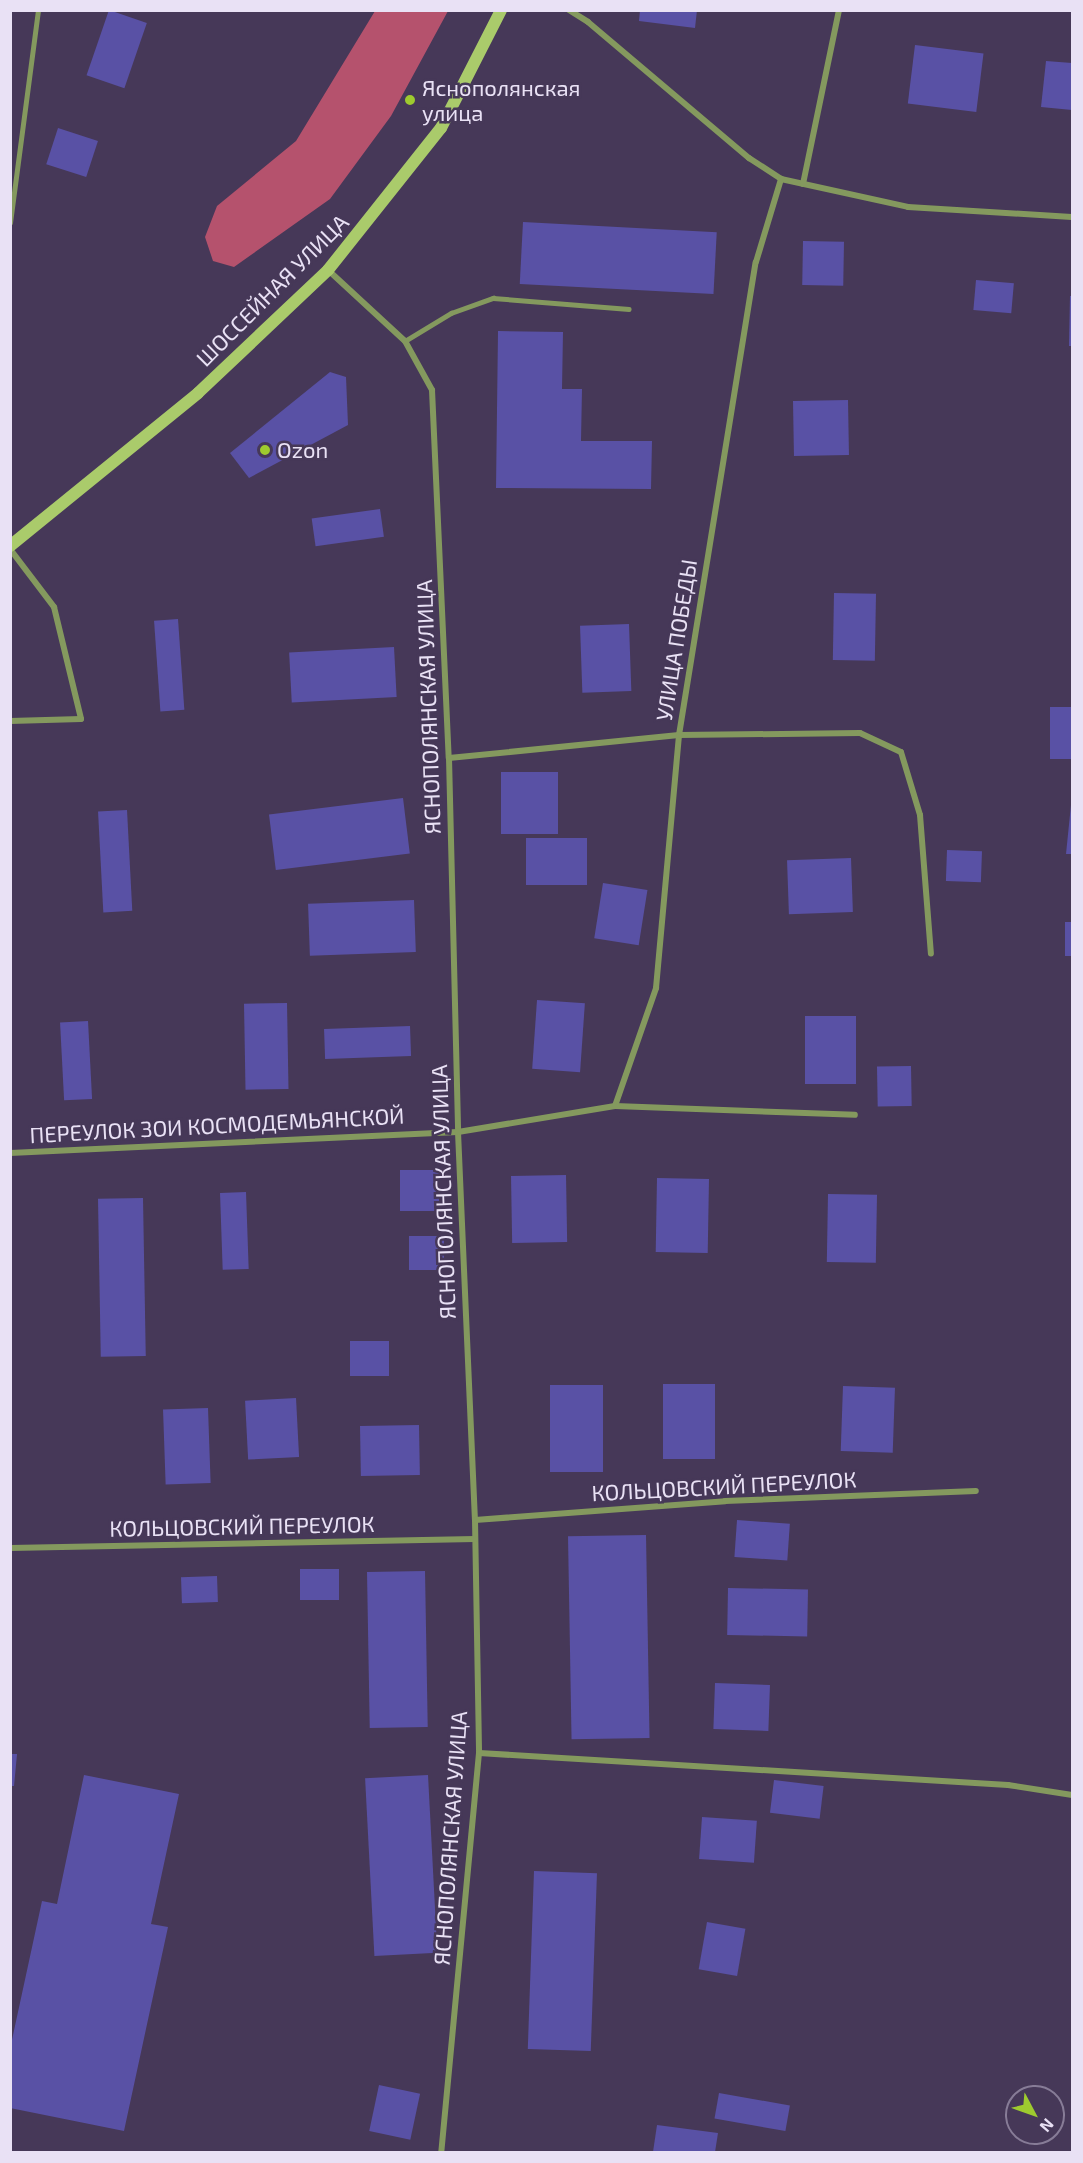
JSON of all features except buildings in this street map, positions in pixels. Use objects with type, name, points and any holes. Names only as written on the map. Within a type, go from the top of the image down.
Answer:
[{"type":"main road","name":"ШОССЕЙНАЯ УЛИЦА","points":[[10,547],[198,393],[328,270],[441,128],[501,10]]},
{"type":"street","points":[[569,10],[588,22],[748,158],[781,179],[908,207],[1072,217]]},
{"type":"street","points":[[803,184],[839,10]]},
{"type":"street","name":"УЛИЦА ПОБЕДЫ","points":[[615,1106],[656,988],[679,735],[756,262],[781,179]]},
{"type":"street","name":"ЯСНОПОЛЯНСКАЯ УЛИЦА","points":[[328,270],[381,314],[405,341],[432,390],[449,758],[458,1132],[475,1520],[478,1753],[441,2152]]},
{"type":"street","points":[[10,547],[54,607],[81,719],[10,721]]},
{"type":"street","points":[[449,758],[679,735],[860,734],[901,752],[920,815],[931,954]]},
{"type":"street","name":"ПЕРЕУЛОК ЗОИ КОСМОДЕМЬЯНСКОЙ","points":[[10,1153],[458,1132],[615,1106],[855,1115]]},
{"type":"street","name":"КОЛЬЦОВСКИЙ ПЕРЕУЛОК","points":[[475,1520],[725,1501],[976,1491]]},
{"type":"street","name":"КОЛЬЦОВСКИЙ ПЕРЕУЛОК","points":[[10,1548],[475,1539]]},
{"type":"street","points":[[478,1753],[1008,1785],[1072,1796]]},
{"type":"lane","points":[[10,223],[38,10]]},
{"type":"lane","points":[[405,341],[451,313],[493,298],[629,309]]},
{"type":"shaded area","points":[[375,11],[448,11],[391,116],[330,199],[234,267],[213,261],[205,237],[217,206],[296,141]]},
{"type":"place","name":"Яснополянская улица","points":[[410,100]]},
{"type":"place","name":"Ozon","points":[[265,450]]}]
